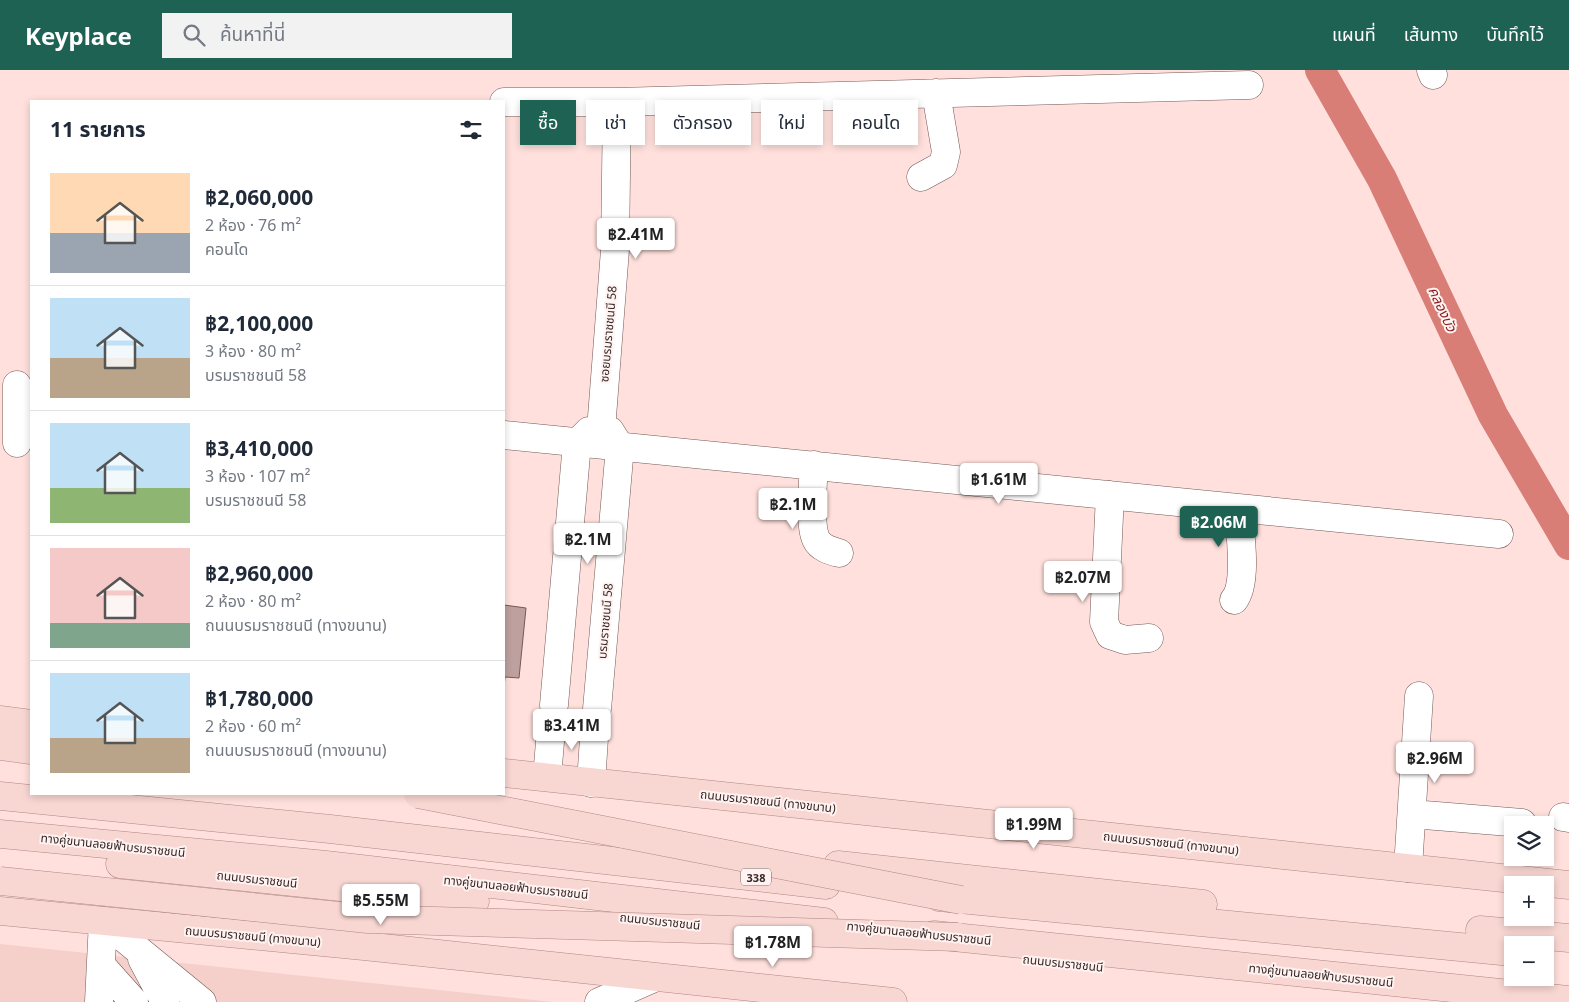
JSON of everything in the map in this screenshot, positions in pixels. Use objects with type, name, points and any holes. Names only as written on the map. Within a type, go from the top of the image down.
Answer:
[{"type":"main road","points":[[0,720],[30,724]]},
{"type":"main road","points":[[0,746],[30,750]]},
{"type":"main road","name":"ถนนบรมราชชนนี (ทางขนาน)","points":[[505,773],[1569,885]]},
{"type":"main road","points":[[0,778],[30,781]]},
{"type":"main road","name":"338","points":[[165,795],[1236,907],[1569,938]]},
{"type":"main road","points":[[423,795],[960,900]]},
{"type":"main road","name":"338","points":[[0,796],[330,830],[960,900],[1504,951]]},
{"type":"main road","name":"ทางคู่ขนานลอยฟ้าบรมราชชนนี","points":[[0,834],[326,866],[958,938],[1569,1000]]},
{"type":"main road","name":"ถนนบรมราชชนนี","points":[[0,852],[1439,1002]]},
{"type":"main road","points":[[0,881],[368,919],[958,938]]},
{"type":"main road","name":"ถนนบรมราชชนนี (ทางขนาน)","points":[[0,911],[364,946],[651,994],[893,1002]]},
{"type":"main road","points":[[1554,956],[1569,957]]},
{"type":"street","points":[[645,101],[1248,85]]},
{"type":"street","points":[[921,177],[943,165],[946,152],[936,93]]},
{"type":"street","points":[[505,102],[586,102]]},
{"type":"street","name":"ซอยบรมราชชนนี 58","points":[[602,417],[615,250],[617,145]]},
{"type":"street","points":[[16,385],[16,443]]},
{"type":"street","points":[[547,777],[577,443],[602,417],[620,447]]},
{"type":"street","points":[[505,435],[1498,534]]},
{"type":"street","name":"บรมราชชนนี 58","points":[[591,783],[620,447]]},
{"type":"street","points":[[814,465],[812,515],[816,540],[826,550],[839,553]]},
{"type":"street","points":[[1110,495],[1104,622],[1110,635],[1125,640],[1150,638]]},
{"type":"street","points":[[1234,600],[1239,594],[1242,571],[1238,508]]},
{"type":"street","points":[[1408,868],[1419,696]]},
{"type":"street","points":[[1412,814],[1504,822]]},
{"type":"street","points":[[103,921],[202,1002]]},
{"type":"street","points":[[99,1002],[103,921]]},
{"type":"street","points":[[136,948],[165,1002]]},
{"type":"street","points":[[101,966],[134,1002]]},
{"type":"street","points":[[599,1002],[651,994]]},
{"type":"shaded area","points":[[0,944],[553,1002],[0,1002]]},
{"type":"building","points":[[505,605],[526,608],[519,678],[505,677]]},
{"type":"waterway","name":"คลองบัว","points":[[1320,70],[1382,179],[1493,415],[1569,545]]}]
